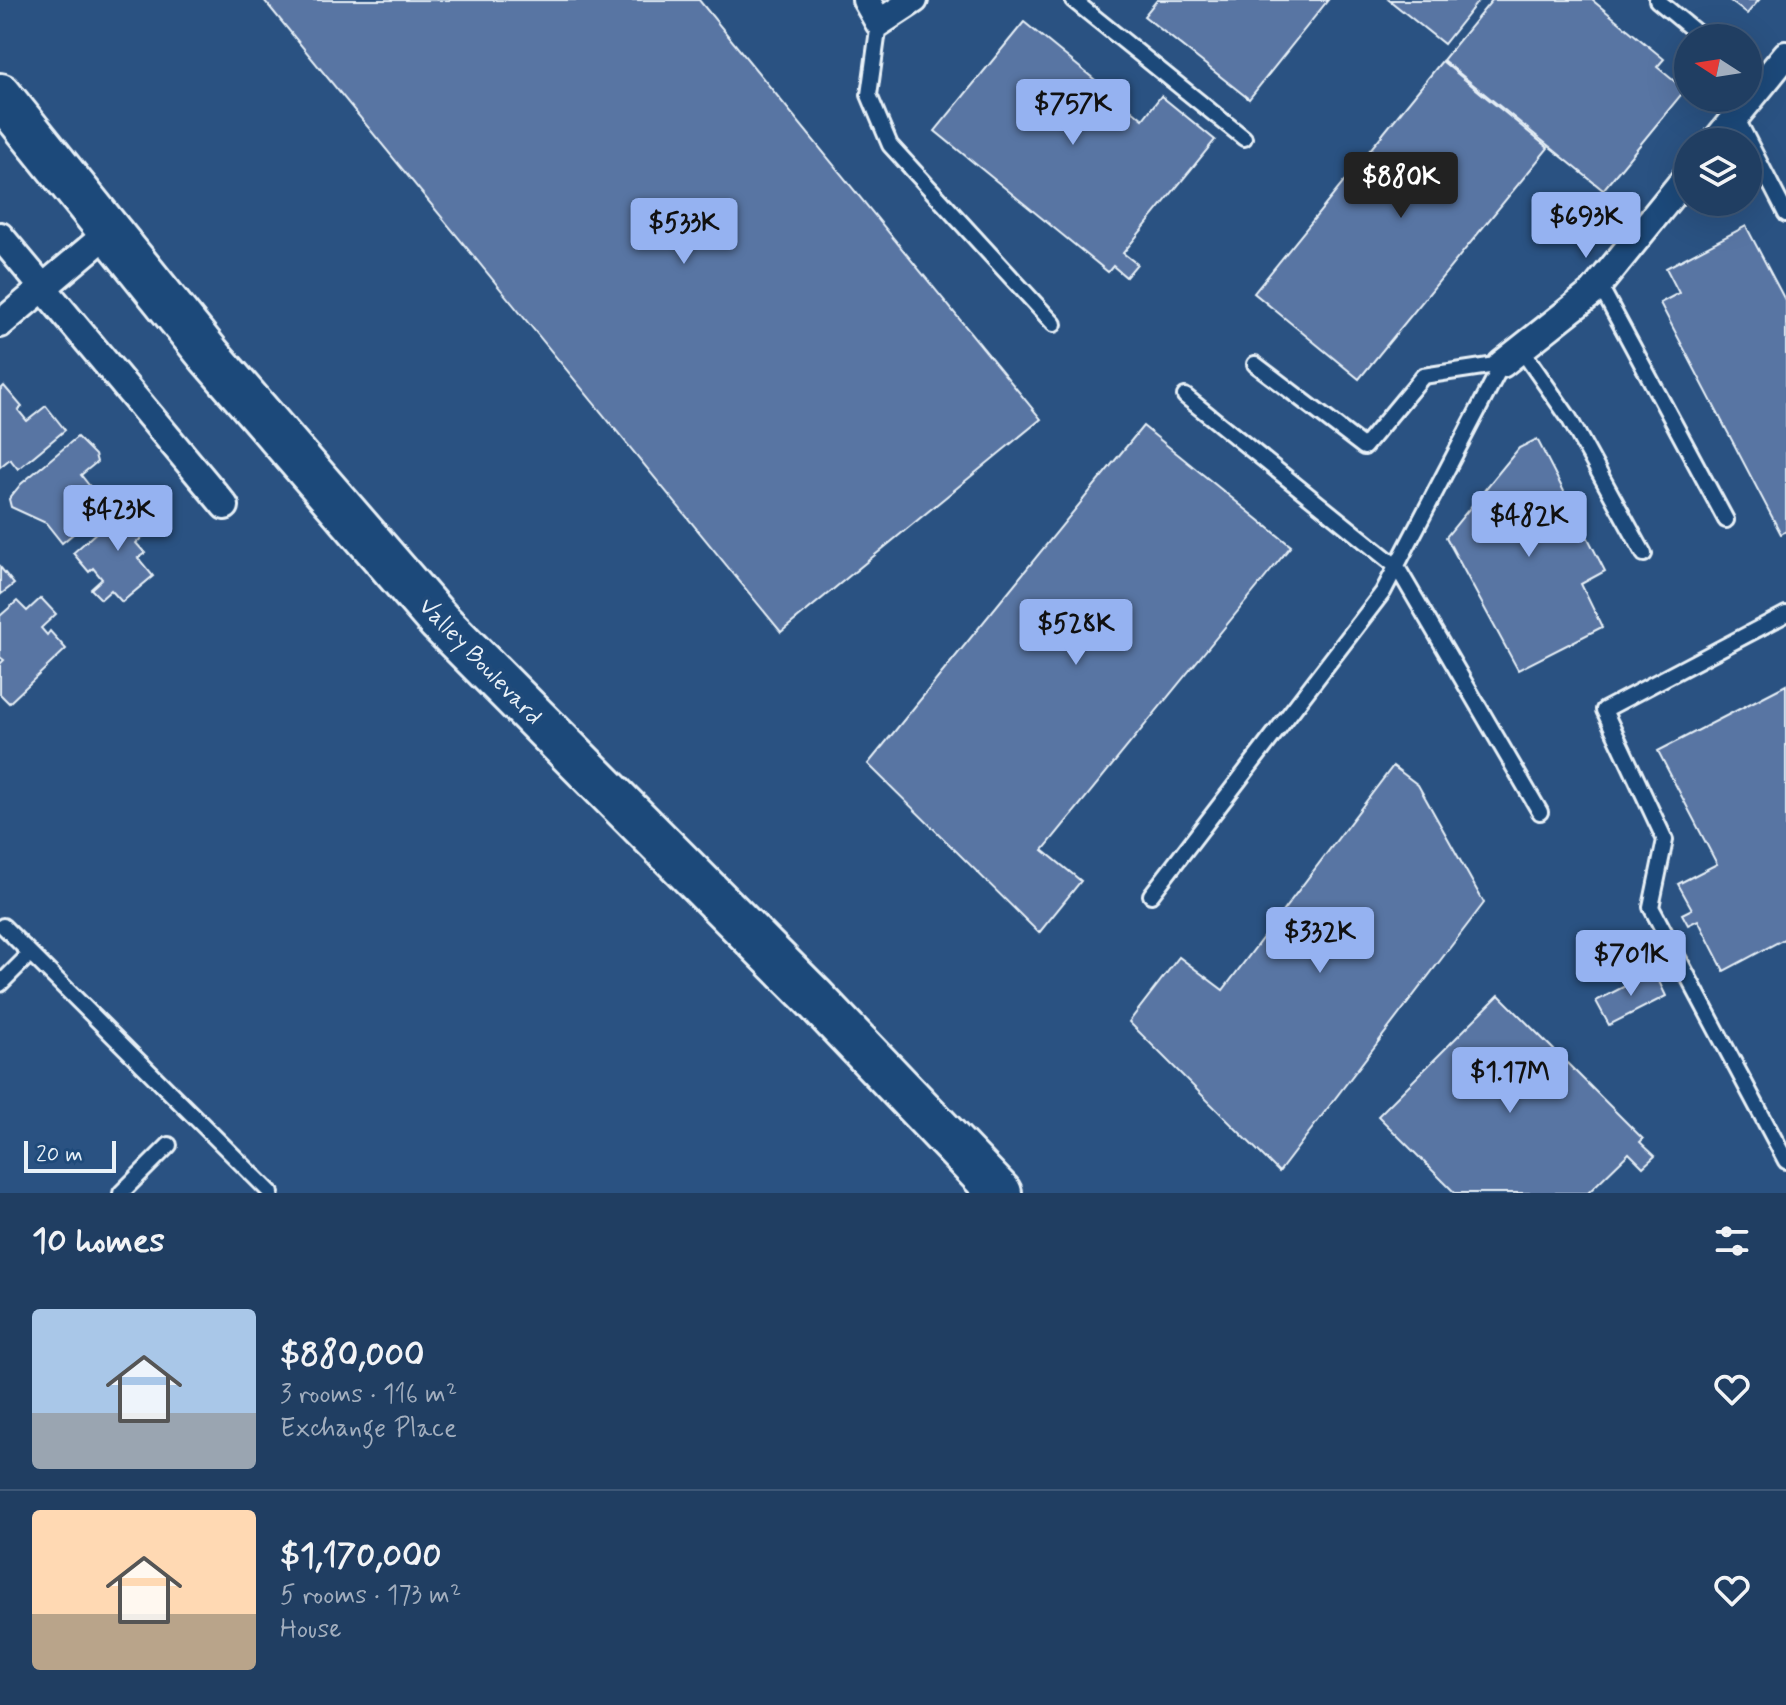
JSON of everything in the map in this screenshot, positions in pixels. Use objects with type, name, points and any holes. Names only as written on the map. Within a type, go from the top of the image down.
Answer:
[{"type":"main road","name":"Valley Boulevard","points":[[0,95],[108,233],[439,621],[814,998],[1000,1193]]},
{"type":"street","points":[[873,11],[914,0]]},
{"type":"street","points":[[1762,74],[1786,55]]},
{"type":"street","points":[[1727,128],[1738,112]]},
{"type":"street","points":[[1512,356],[1599,284],[1674,192]]},
{"type":"street","points":[[0,324],[108,233]]},
{"type":"street","points":[[0,236],[225,506]]},
{"type":"lane","points":[[1073,0],[1244,138]]},
{"type":"lane","points":[[1657,0],[1686,24]]},
{"type":"lane","points":[[873,11],[869,95],[890,145],[1054,324]]},
{"type":"lane","points":[[1736,117],[1786,214]]},
{"type":"lane","points":[[1599,284],[1726,520]]},
{"type":"lane","points":[[1255,364],[1364,447],[1423,376],[1512,356]]},
{"type":"lane","points":[[1512,356],[1569,418],[1644,554]]},
{"type":"lane","points":[[1151,895],[1383,592],[1512,356]]},
{"type":"lane","points":[[1185,396],[1397,567],[1540,812]]},
{"type":"lane","points":[[1786,614],[1604,710],[1665,840],[1651,907],[1786,1161]]},
{"type":"lane","points":[[3,926],[271,1193]]},
{"type":"lane","points":[[0,984],[29,955]]},
{"type":"lane","points":[[121,1193],[169,1145]]},
{"type":"building","points":[[264,0],[699,0],[1041,419],[781,632]]},
{"type":"building","points":[[1157,0],[1328,0],[1249,99],[1144,16]]},
{"type":"building","points":[[1389,0],[1479,0],[1444,44]]},
{"type":"building","points":[[1492,0],[1592,0],[1664,59],[1657,67],[1674,81],[1674,103],[1603,190],[1443,60]]},
{"type":"building","points":[[1729,0],[1759,0],[1747,14]]},
{"type":"building","points":[[1024,22],[1143,119],[1161,96],[1215,140],[1123,253],[1137,264],[1126,277],[1113,266],[1108,272],[935,131]]},
{"type":"building","points":[[1442,61],[1548,148],[1359,379],[1254,293]]},
{"type":"building","points":[[1746,226],[1786,302],[1786,531],[1781,534],[1660,303],[1679,293],[1666,268]]},
{"type":"building","points":[[4,386],[22,407],[18,410],[27,421],[46,406],[65,430],[18,469],[10,459],[0,467],[0,390]]},
{"type":"building","points":[[1143,426],[1291,546],[1043,850],[1081,881],[1039,933],[868,764]]},
{"type":"building","points":[[77,437],[95,455],[97,462],[81,475],[106,507],[101,511],[105,515],[99,520],[95,516],[62,543],[46,523],[11,507],[9,499],[21,484]]},
{"type":"building","points":[[1537,439],[1605,571],[1581,584],[1602,627],[1518,670],[1446,537],[1519,448]]},
{"type":"building","points":[[133,500],[155,526],[136,543],[145,553],[138,558],[153,576],[122,602],[111,590],[101,599],[91,589],[102,579],[93,568],[89,572],[73,553]]},
{"type":"building","points":[[0,567],[14,584],[0,595]]},
{"type":"building","points":[[41,598],[56,614],[41,628],[47,635],[50,631],[66,649],[9,703],[0,694],[0,664],[4,660],[0,657],[0,616],[17,601],[27,611]]},
{"type":"building","points":[[1786,685],[1786,938],[1724,971],[1698,920],[1688,925],[1682,914],[1692,909],[1678,884],[1717,864],[1658,751]]},
{"type":"building","points":[[1393,766],[1418,785],[1484,903],[1279,1172],[1129,1022],[1179,957],[1223,990]]},
{"type":"building","points":[[1654,971],[1666,996],[1609,1025],[1596,1001]]},
{"type":"building","points":[[1499,995],[1643,1139],[1640,1142],[1655,1156],[1643,1167],[1629,1153],[1588,1193],[1455,1193],[1378,1116]]}]
